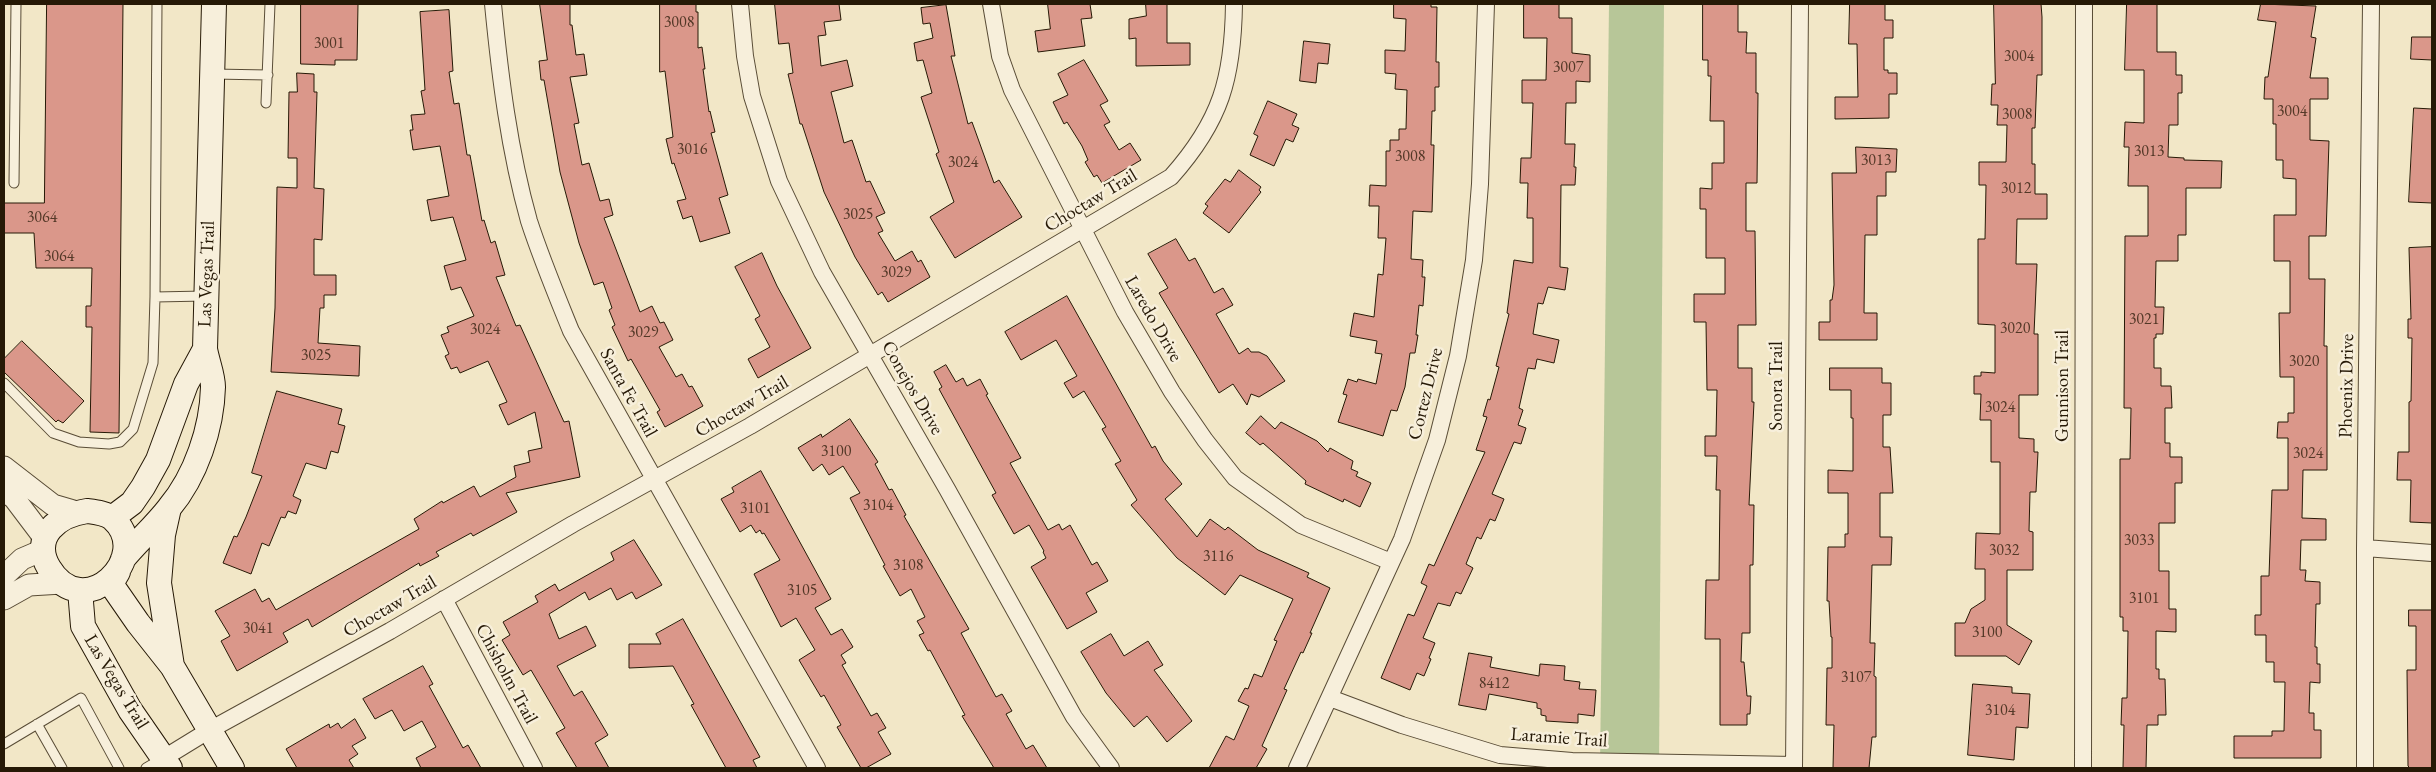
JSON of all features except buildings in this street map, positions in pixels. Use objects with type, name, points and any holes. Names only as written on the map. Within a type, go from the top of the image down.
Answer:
[{"type":"main road","name":"Las Vegas Trail","points":[[112,518],[132,503],[158,460],[186,384],[205,349],[214,4]]},
{"type":"main road","points":[[205,349],[213,385],[209,414],[200,451],[188,481],[169,508],[120,566],[107,583],[93,588],[71,587],[55,577],[46,563],[44,544],[52,526],[61,518],[77,512],[87,511],[112,518],[121,531],[124,545],[120,566],[111,584],[138,623],[172,666],[208,731],[232,768]]},
{"type":"main road","points":[[169,508],[163,535],[159,583],[172,666]]},
{"type":"main road","name":"Las Vegas Trail","points":[[71,587],[83,626],[160,765]]},
{"type":"street","name":"Santa Fe Trail","points":[[493,4],[500,73],[517,173],[529,220],[548,276],[571,330],[817,768]]},
{"type":"street","name":"Conejos Drive","points":[[740,4],[745,56],[752,96],[779,181],[822,272],[1074,717],[1111,768]]},
{"type":"street","name":"Laredo Drive","points":[[991,4],[1000,56],[1012,90],[1125,312],[1172,392],[1205,440],[1235,478],[1301,524],[1391,562]]},
{"type":"street","name":"Choctaw Trail","points":[[160,765],[208,731],[750,426],[1171,177],[1191,154],[1211,124],[1226,88],[1234,39],[1234,4]]},
{"type":"street","name":"Cortez Drive","points":[[1298,768],[1391,562],[1437,440],[1458,356],[1475,250],[1480,184],[1486,4]]},
{"type":"street","name":"Sonora Trail","points":[[1794,767],[1800,4]]},
{"type":"street","name":"Gunnison Trail","points":[[2083,768],[2084,4]]},
{"type":"street","name":"Phoenix Drive","points":[[2366,768],[2365,548],[2371,4]]},
{"type":"street","points":[[4,467],[53,505],[77,512]]},
{"type":"street","points":[[4,491],[14,498],[44,544],[22,559],[4,576]]},
{"type":"street","points":[[2365,548],[2432,553]]},
{"type":"street","points":[[4,600],[29,585],[71,587]]},
{"type":"street","name":"Chisholm Trail","points":[[444,599],[534,768]]},
{"type":"street","name":"Laramie Trail","points":[[1330,698],[1402,725],[1500,755],[1516,762],[1572,761],[1794,767]]},
{"type":"lane","points":[[14,183],[16,4]]},
{"type":"lane","points":[[4,383],[53,433],[79,442],[109,444],[120,442],[133,429],[153,362],[157,4]]},
{"type":"lane","points":[[266,103],[270,4]]},
{"type":"lane","points":[[212,74],[268,75]]},
{"type":"lane","points":[[155,297],[206,296]]},
{"type":"lane","points":[[4,744],[81,698],[119,768]]},
{"type":"lane","points":[[37,724],[62,768]]},
{"type":"green space","points":[[1609,4],[1664,4],[1659,768],[1600,768]]}]
